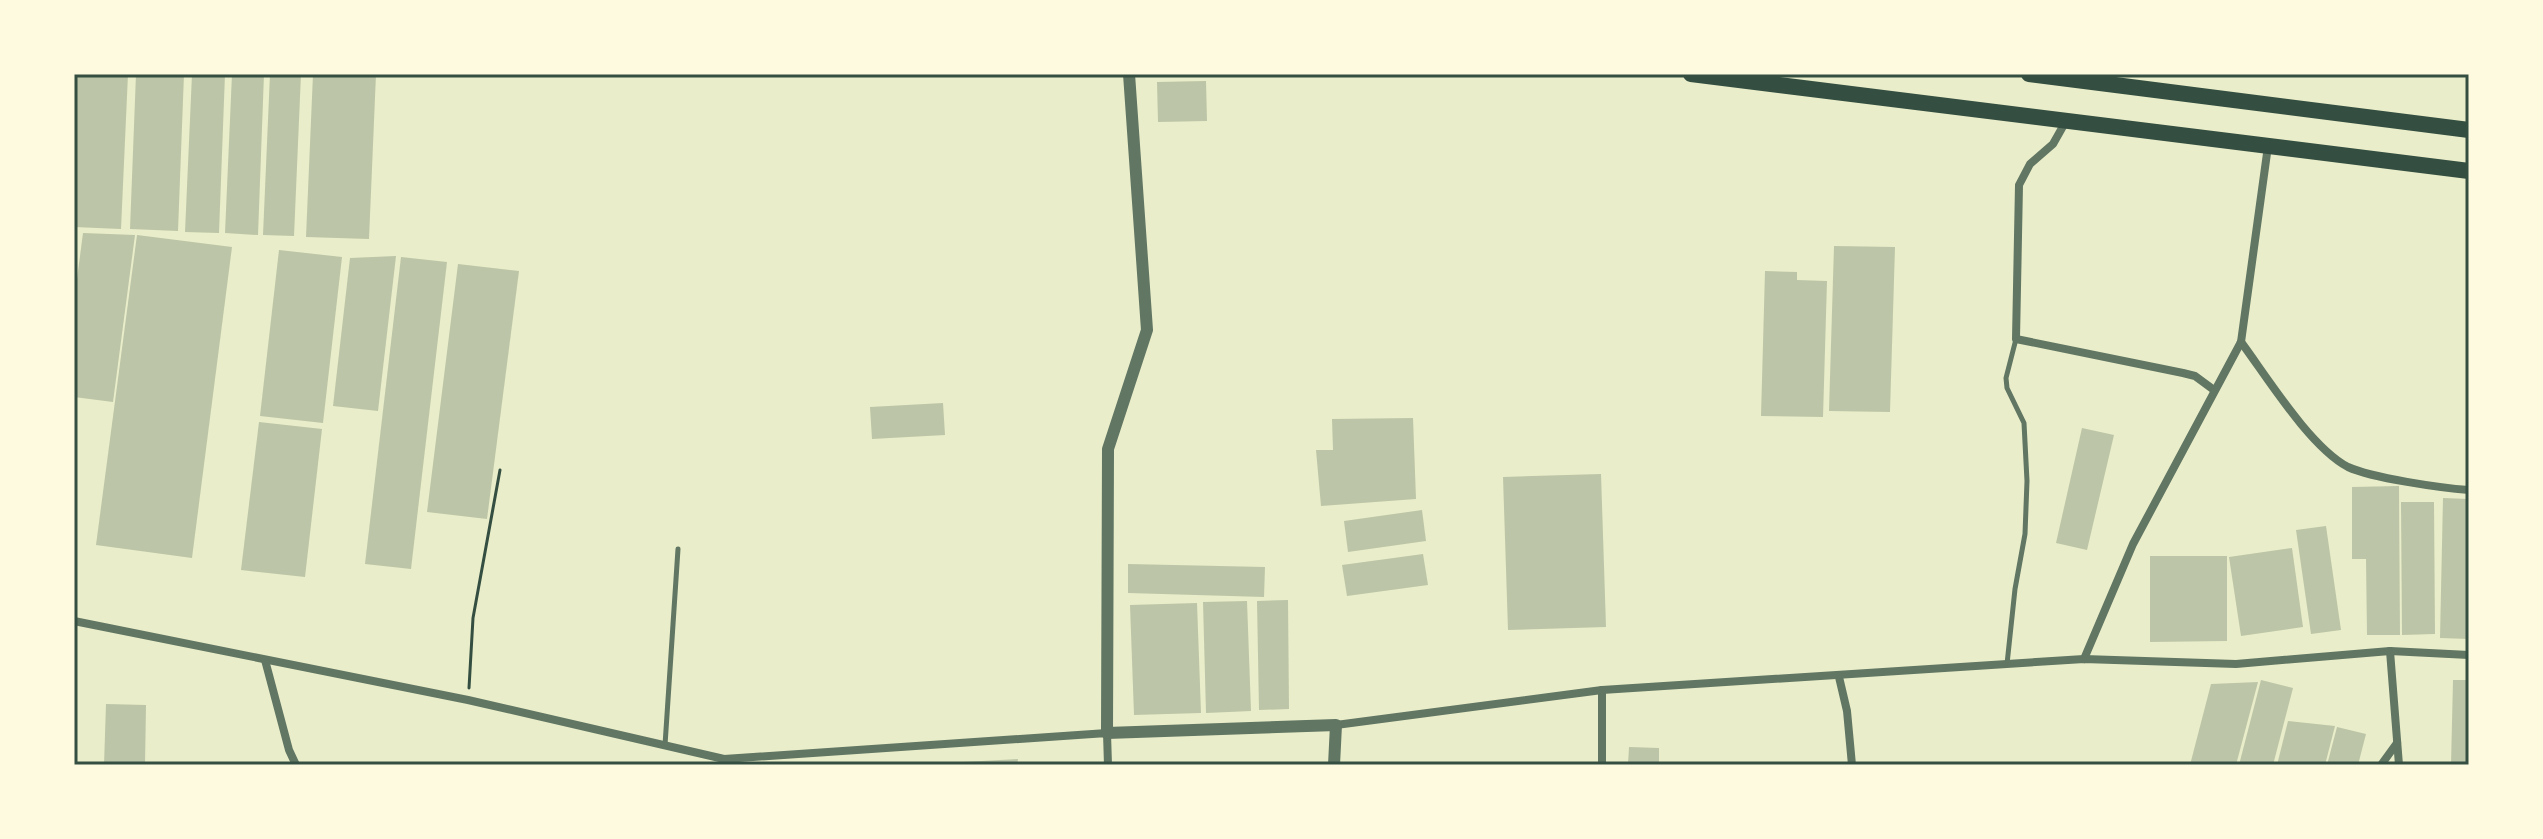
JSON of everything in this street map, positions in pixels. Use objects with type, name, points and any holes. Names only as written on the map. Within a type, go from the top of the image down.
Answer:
[{"type":"highway","points":[[1691,74],[2469,171]]},
{"type":"highway","points":[[2029,74],[2469,130]]},
{"type":"street","points":[[1108,765],[1108,449],[1147,330],[1129,74]]},
{"type":"street","points":[[2066,121],[2053,144],[2030,164],[2019,185],[2016,339],[2195,376],[2214,390]]},
{"type":"street","points":[[2084,659],[2133,544],[2241,342],[2268,146]]},
{"type":"street","points":[[2241,342],[2316,441],[2346,466],[2365,473],[2469,490]]},
{"type":"street","points":[[74,621],[468,700],[724,759],[1107,733],[1336,725],[1602,690],[2084,659],[2236,664],[2390,651],[2469,655]]},
{"type":"street","points":[[2390,651],[2399,765]]},
{"type":"street","points":[[265,660],[289,750],[296,765]]},
{"type":"street","points":[[1839,677],[1847,711],[1852,765]]},
{"type":"street","points":[[1602,690],[1602,765]]},
{"type":"street","points":[[1334,765],[1336,725]]},
{"type":"street","points":[[2381,765],[2397,742]]},
{"type":"lane","points":[[2007,665],[2015,589],[2025,534],[2024,423],[2007,388],[2006,378],[2016,339]]},
{"type":"lane","points":[[665,746],[678,549]]},
{"type":"path","points":[[468,700],[473,618],[500,470]]},
{"type":"building","points":[[74,74],[128,74],[121,229],[74,227]]},
{"type":"building","points":[[136,74],[184,74],[178,231],[130,229]]},
{"type":"building","points":[[192,74],[225,74],[219,233],[185,232]]},
{"type":"building","points":[[232,74],[264,74],[258,235],[225,233]]},
{"type":"building","points":[[270,74],[301,74],[294,236],[263,235]]},
{"type":"building","points":[[313,74],[376,74],[369,239],[306,237]]},
{"type":"building","points":[[1206,81],[1207,121],[1158,122],[1157,82]]},
{"type":"building","points":[[83,233],[135,235],[113,402],[74,397],[74,302]]},
{"type":"building","points":[[137,235],[232,247],[192,558],[96,545]]},
{"type":"building","points":[[1834,246],[1895,247],[1890,412],[1829,411]]},
{"type":"building","points":[[279,250],[342,257],[323,423],[260,416]]},
{"type":"building","points":[[396,256],[378,411],[333,406],[350,258]]},
{"type":"building","points":[[401,257],[447,262],[411,569],[365,564]]},
{"type":"building","points":[[458,264],[519,271],[487,519],[427,512]]},
{"type":"building","points":[[1765,271],[1797,272],[1797,280],[1827,281],[1823,417],[1761,416]]},
{"type":"building","points":[[943,403],[945,435],[872,439],[870,407]]},
{"type":"building","points":[[1413,418],[1416,499],[1321,506],[1316,450],[1333,450],[1332,419]]},
{"type":"building","points":[[259,422],[322,429],[305,577],[241,570]]},
{"type":"building","points":[[2082,428],[2114,435],[2087,550],[2056,543]]},
{"type":"building","points":[[1601,474],[1606,627],[1508,630],[1503,477]]},
{"type":"building","points":[[2399,486],[2400,635],[2367,635],[2366,559],[2352,559],[2352,487]]},
{"type":"building","points":[[2443,498],[2469,499],[2469,639],[2440,638]]},
{"type":"building","points":[[2401,502],[2434,502],[2435,634],[2402,635]]},
{"type":"building","points":[[1422,510],[1426,541],[1348,552],[1344,521]]},
{"type":"building","points":[[2326,526],[2341,630],[2311,634],[2296,530]]},
{"type":"building","points":[[2292,548],[2303,627],[2241,636],[2229,557]]},
{"type":"building","points":[[1423,554],[1428,585],[1347,596],[1342,565]]},
{"type":"building","points":[[2150,556],[2227,556],[2227,641],[2150,642]]},
{"type":"building","points":[[1128,564],[1265,567],[1264,597],[1128,593]]},
{"type":"building","points":[[1288,600],[1289,709],[1259,710],[1257,601]]},
{"type":"building","points":[[1247,601],[1251,711],[1206,713],[1203,602]]},
{"type":"building","points":[[1197,603],[1201,713],[1134,715],[1130,605]]},
{"type":"building","points":[[2261,680],[2293,688],[2273,765],[2239,765]]},
{"type":"building","points":[[2453,680],[2469,680],[2469,765],[2451,765]]},
{"type":"building","points":[[2258,682],[2236,765],[2190,765],[2211,684]]},
{"type":"building","points":[[106,704],[146,705],[145,765],[104,765]]},
{"type":"building","points":[[2288,721],[2335,726],[2325,765],[2277,765]]},
{"type":"building","points":[[2337,727],[2366,734],[2358,765],[2327,765]]},
{"type":"building","points":[[1629,747],[1659,748],[1659,765],[1628,765]]},
{"type":"building","points":[[1018,759],[1017,765],[946,765],[946,763]]}]
